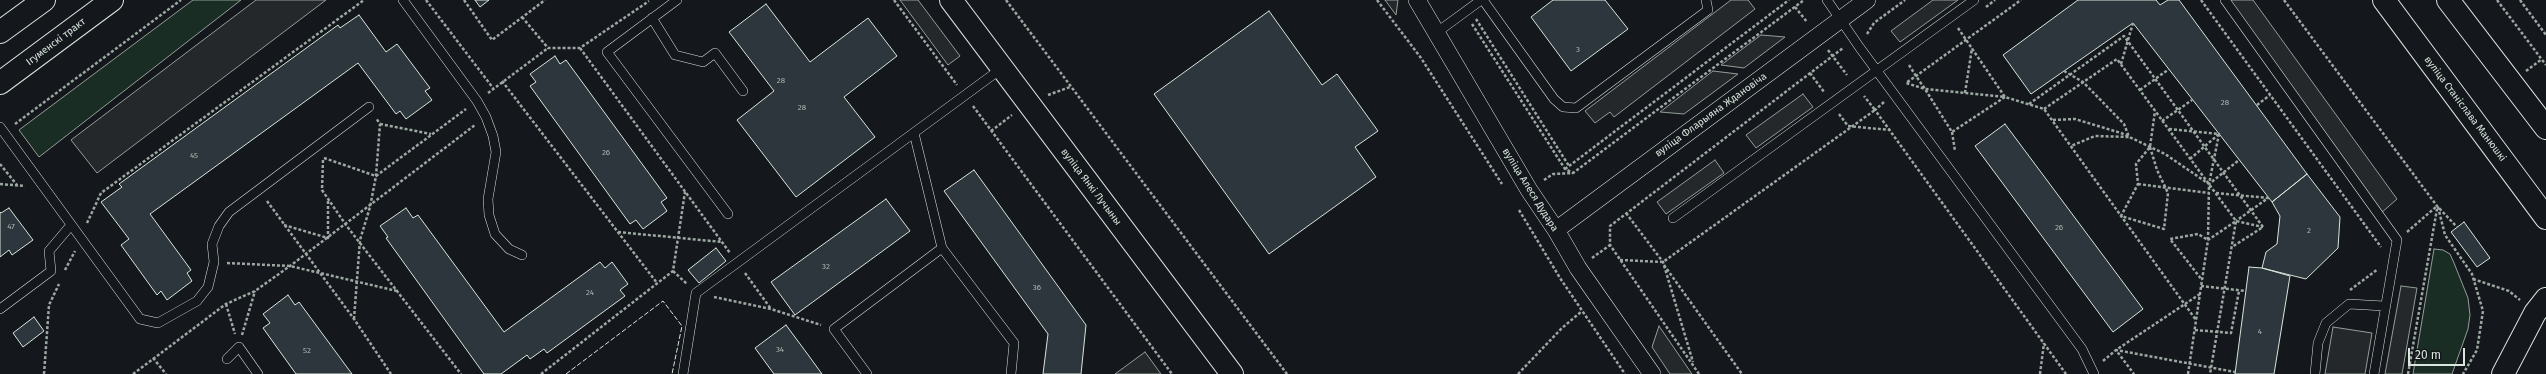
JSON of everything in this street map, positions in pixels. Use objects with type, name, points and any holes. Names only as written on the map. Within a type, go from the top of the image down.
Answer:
[{"type":"main road","points":[[0,32],[44,0]]},
{"type":"main road","name":"Ігуменскі тракт","points":[[0,83],[112,0]]},
{"type":"main road","name":"вуліца Янкі Лучыны","points":[[950,0],[1232,374]]},
{"type":"main road","name":"вуліца Станіслава Манюшкі","points":[[2384,0],[2545,218]]},
{"type":"main road","points":[[2448,0],[2546,128]]},
{"type":"main road","points":[[2503,374],[2535,314],[2546,299]]},
{"type":"street","name":"вуліца Алеся Дудара","points":[[1417,0],[1529,190],[1556,230],[1578,268],[1652,374]]},
{"type":"street","name":"вуліца Фларыяна Ждановіча","points":[[1556,230],[1867,0]]},
{"type":"lane","points":[[404,0],[477,101],[486,117],[493,136],[496,152],[488,199],[489,216],[495,234],[509,249],[522,255]]},
{"type":"lane","points":[[676,0],[607,52],[728,214]]},
{"type":"lane","points":[[1436,33],[1482,0],[1554,99],[1563,106],[1576,108],[1708,10],[1706,0]]},
{"type":"lane","points":[[1827,0],[1876,70],[2082,349],[2094,374]]},
{"type":"lane","points":[[1673,218],[1974,0]]},
{"type":"lane","points":[[2225,0],[2397,240],[2384,306],[2374,374]]},
{"type":"lane","points":[[652,18],[674,55],[703,62],[715,53],[743,91]]},
{"type":"lane","points":[[683,374],[696,293],[1002,68]]},
{"type":"lane","points":[[2,130],[140,319],[158,323],[197,301],[208,287],[214,262],[212,244],[219,226],[229,212],[369,107]]},
{"type":"lane","points":[[914,133],[942,248],[1014,343],[1011,374]]},
{"type":"lane","points":[[0,309],[52,271],[49,251],[71,225]]},
{"type":"lane","points":[[867,374],[834,329],[942,248]]},
{"type":"lane","points":[[2315,374],[2318,343],[2326,323],[2348,304],[2384,306]]},
{"type":"lane","points":[[227,359],[239,347],[258,374]]},
{"type":"path","points":[[2,130],[181,0]]},
{"type":"path","points":[[65,271],[101,193],[364,0]]},
{"type":"path","points":[[426,0],[493,88]]},
{"type":"path","points":[[464,0],[492,40],[545,0]]},
{"type":"path","points":[[376,176],[477,101],[502,80],[548,48],[580,48],[651,0]]},
{"type":"path","points":[[894,0],[1172,374]]},
{"type":"path","points":[[1006,0],[1287,374]]},
{"type":"path","points":[[1377,0],[1421,58],[1504,187]]},
{"type":"path","points":[[1565,169],[1789,0]]},
{"type":"path","points":[[1467,10],[1565,169],[1573,173],[1804,0]]},
{"type":"path","points":[[1699,374],[1610,245],[1610,226],[1841,48],[1860,48],[1874,22],[1905,0]]},
{"type":"path","points":[[1620,260],[1663,262],[1876,110],[1906,83],[2021,0]]},
{"type":"path","points":[[2202,0],[2381,246],[2381,253]]},
{"type":"path","points":[[2284,0],[2438,206],[2457,227]]},
{"type":"path","points":[[2497,0],[2546,64]]},
{"type":"path","points":[[2520,0],[2546,35]]},
{"type":"path","points":[[1467,10],[1569,166]]},
{"type":"path","points":[[522,17],[548,48]]},
{"type":"path","points":[[2121,64],[2133,23]]},
{"type":"path","points":[[1958,28],[2005,97]]},
{"type":"path","points":[[2029,104],[2124,36],[2263,227]]},
{"type":"path","points":[[1965,93],[1972,47]]},
{"type":"path","points":[[580,48],[771,309]]},
{"type":"path","points":[[2044,109],[2117,59],[2236,221],[2263,227]]},
{"type":"path","points":[[2140,90],[2169,69]]},
{"type":"path","points":[[2064,71],[2083,82],[2124,124],[2129,137]]},
{"type":"path","points":[[1916,76],[1952,132],[2005,97]]},
{"type":"path","points":[[502,80],[657,283]]},
{"type":"path","points":[[1906,83],[1925,89],[2005,97],[2044,109],[2196,320]]},
{"type":"path","points":[[2257,105],[2270,95]]},
{"type":"path","points":[[2162,121],[2192,100]]},
{"type":"path","points":[[354,319],[360,240],[370,207],[376,176],[380,124],[369,107]]},
{"type":"path","points":[[1876,110],[2066,374]]},
{"type":"path","points":[[2121,216],[2164,229],[2168,193],[2150,146],[2155,111]]},
{"type":"path","points":[[133,374],[226,304],[255,291],[290,266],[370,207],[486,117]]},
{"type":"path","points":[[2052,120],[2075,119],[2129,137],[2165,154],[2209,184]]},
{"type":"path","points":[[380,124],[432,134]]},
{"type":"path","points":[[2168,129],[2219,134]]},
{"type":"path","points":[[2190,159],[2219,134]]},
{"type":"path","points":[[2188,374],[2208,240],[2209,184],[2219,134]]},
{"type":"path","points":[[2071,146],[2095,136],[2129,137]]},
{"type":"path","points":[[2121,216],[2138,184],[2136,164],[2150,146]]},
{"type":"path","points":[[305,155],[323,157],[376,176]]},
{"type":"path","points":[[323,157],[322,190],[346,225],[360,240],[461,374]]},
{"type":"path","points":[[2209,184],[2239,160]]},
{"type":"path","points":[[0,164],[18,185]]},
{"type":"path","points":[[0,184],[44,187]]},
{"type":"path","points":[[2138,184],[2209,193]]},
{"type":"path","points":[[258,190],[354,319],[391,374]]},
{"type":"path","points":[[541,374],[673,271],[685,192]]},
{"type":"path","points":[[2208,240],[2268,198],[2215,193]]},
{"type":"path","points":[[328,199],[328,238]]},
{"type":"path","points":[[2397,240],[2438,206]]},
{"type":"path","points":[[2438,206],[2445,235],[2473,279],[2483,311],[2477,350],[2463,374]]},
{"type":"path","points":[[2408,374],[2438,206]]},
{"type":"path","points":[[1517,208],[1582,311],[1625,374]]},
{"type":"path","points":[[1626,213],[1663,262],[1742,374]]},
{"type":"path","points":[[2210,374],[2236,221]]},
{"type":"path","points":[[284,224],[328,238]]},
{"type":"path","points":[[2232,247],[2263,227]]},
{"type":"path","points":[[618,232],[722,242]]},
{"type":"path","points":[[2202,280],[2170,239],[2198,234],[2208,240]]},
{"type":"path","points":[[2348,291],[2379,268],[2380,261]]},
{"type":"path","points":[[214,262],[290,266],[397,291]]},
{"type":"path","points":[[1663,262],[1694,366]]},
{"type":"path","points":[[673,271],[696,293],[771,309],[834,329]]},
{"type":"path","points":[[44,374],[49,305],[62,278]]},
{"type":"path","points":[[2473,279],[2509,291],[2520,300]]},
{"type":"path","points":[[2201,286],[2246,292]]},
{"type":"path","points":[[2195,330],[2231,333],[2239,290]]},
{"type":"path","points":[[239,347],[255,291]]},
{"type":"path","points":[[2116,350],[2200,294]]},
{"type":"path","points":[[226,304],[239,347]]},
{"type":"path","points":[[1518,374],[1562,328],[1582,311]]},
{"type":"path","points":[[2040,374],[2044,343]]},
{"type":"path","points":[[2116,350],[2235,372]]},
{"type":"path","points":[[2116,350],[2134,374]]},
{"type":"path","points":[[153,358],[166,374]]},
{"type":"green space","points":[[193,0],[241,0],[39,157],[19,130]]},
{"type":"green space","points":[[2434,249],[2443,250],[2450,254],[2454,263],[2468,298],[2470,315],[2468,329],[2452,374],[2413,374]]},
{"type":"shaded area","points":[[256,0],[326,0],[97,173],[71,140]]},
{"type":"shaded area","points":[[900,0],[918,0],[960,56],[948,65]]},
{"type":"shaded area","points":[[1385,0],[1398,0],[1396,15]]},
{"type":"shaded area","points":[[1731,0],[1748,0],[1755,9],[1614,117],[1610,112],[1595,123],[1585,111]]},
{"type":"shaded area","points":[[1933,0],[1958,0],[1900,42],[1891,31]]},
{"type":"shaded area","points":[[2225,0],[2253,0],[2397,199],[2380,214]]},
{"type":"shaded area","points":[[1761,35],[1785,37],[1744,68],[1721,65]]},
{"type":"shaded area","points":[[1713,71],[1738,74],[1684,114],[1660,112]]},
{"type":"shaded area","points":[[1803,94],[1813,107],[1756,148],[1746,135]]},
{"type":"shaded area","points":[[1715,160],[1724,173],[1666,214],[1657,202]]},
{"type":"shaded area","points":[[2401,286],[2417,288],[2402,374],[2385,374]]},
{"type":"shaded area","points":[[1659,326],[1692,374],[1670,374],[1652,347]]},
{"type":"shaded area","points":[[2333,327],[2372,333],[2365,374],[2325,374]]},
{"type":"shaded area","points":[[1145,352],[1161,374],[1115,374]]},
{"type":"building","points":[[475,0],[489,0],[480,7]]},
{"type":"building","points":[[1553,0],[1605,0],[1628,29],[1571,71],[1531,17]]},
{"type":"building","points":[[2078,0],[2156,0],[2160,5],[2168,0],[2179,0],[2307,174],[2272,202],[2133,23],[2031,94],[2003,55]]},
{"type":"building","points":[[766,4],[810,62],[868,18],[897,56],[844,97],[875,137],[796,197],[737,120],[774,91],[729,32]]},
{"type":"building","points":[[1269,11],[1322,85],[1337,74],[1378,131],[1355,147],[1376,177],[1269,254],[1154,94]]},
{"type":"building","points":[[359,15],[386,52],[397,44],[430,88],[425,91],[432,100],[406,119],[400,111],[396,114],[358,63],[150,214],[191,270],[187,273],[192,281],[167,300],[161,291],[157,295],[121,245],[129,239],[101,202],[122,187],[119,184],[338,25],[340,28]]},
{"type":"building","points":[[555,56],[560,64],[566,60],[667,198],[661,202],[667,211],[643,229],[636,220],[630,224],[530,86],[536,82],[530,74]]},
{"type":"building","points":[[2005,124],[2143,309],[2113,332],[1975,146]]},
{"type":"building","points":[[974,170],[1086,325],[1081,374],[1043,374],[1048,334],[944,191]]},
{"type":"building","points":[[2307,174],[2340,217],[2338,248],[2306,279],[2262,268],[2266,252],[2277,244],[2280,216],[2272,202]]},
{"type":"building","points":[[886,199],[910,231],[795,315],[771,282]]},
{"type":"building","points":[[9,208],[33,240],[12,255],[9,250],[0,257],[0,212],[1,213]]},
{"type":"building","points":[[406,208],[413,218],[418,215],[504,332],[600,262],[605,268],[612,262],[628,284],[620,290],[625,296],[547,353],[544,349],[530,359],[527,355],[501,374],[484,374],[386,238],[388,237],[380,226]]},
{"type":"building","points":[[2464,222],[2490,258],[2477,267],[2451,232]]},
{"type":"building","points":[[716,248],[726,261],[699,283],[688,270]]},
{"type":"building","points":[[2249,267],[2262,268],[2290,276],[2274,374],[2235,374]]},
{"type":"building","points":[[288,295],[295,305],[299,302],[352,374],[296,374],[263,328],[270,323],[263,314]]},
{"type":"building","points":[[34,317],[44,331],[23,347],[13,333]]},
{"type":"building","points":[[786,325],[822,374],[774,374],[755,348]]},
{"type":"fence","points":[[566,374],[663,301],[682,326],[672,374]]}]
